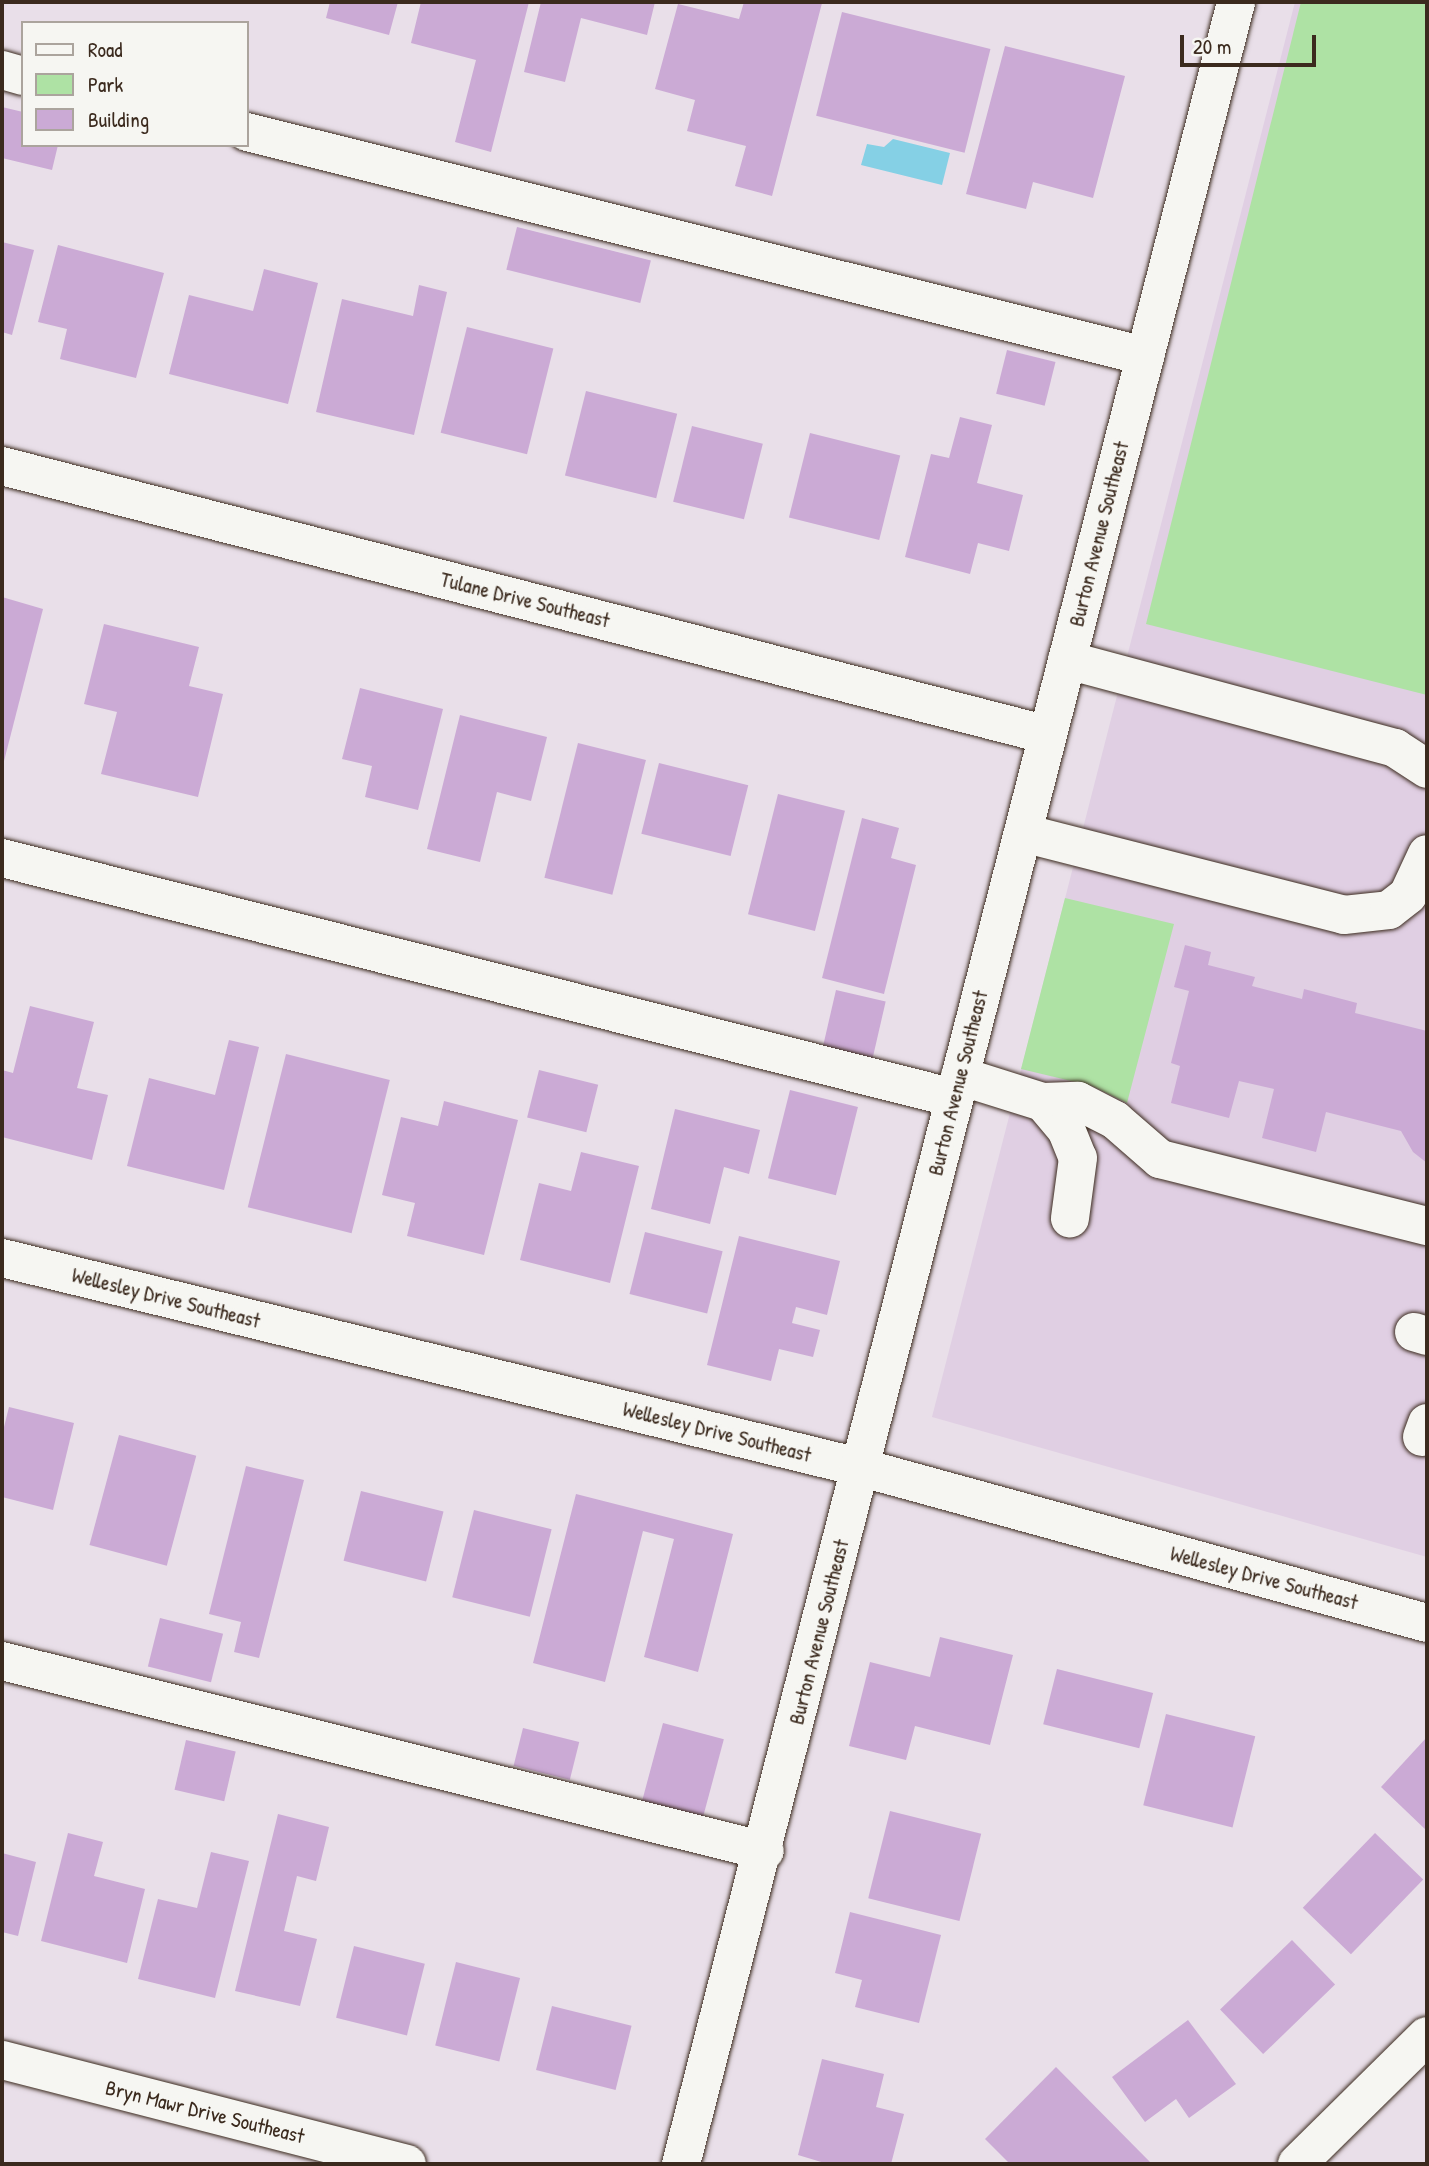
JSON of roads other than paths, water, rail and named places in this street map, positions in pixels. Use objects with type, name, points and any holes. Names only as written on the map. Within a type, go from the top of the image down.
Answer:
[{"type":"street","name":"Burton Avenue Southeast","points":[[681,2164],[765,1852],[859,1468],[1236,2]]},
{"type":"street","points":[[2,70],[21,75]]},
{"type":"street","points":[[248,132],[1145,356]]},
{"type":"street","name":"Tulane Drive Southeast","points":[[2,466],[1048,735]]},
{"type":"street","points":[[1067,660],[1395,748],[1427,769]]},
{"type":"street","points":[[1023,833],[1344,915],[1389,910],[1408,895],[1427,854]]},
{"type":"street","points":[[2,858],[957,1087],[1044,1101],[1079,1101],[1115,1120],[1160,1158],[1427,1226]]},
{"type":"street","points":[[1044,1101],[1066,1129],[1077,1158],[1070,1219]]},
{"type":"street","name":"Wellesley Drive Southeast","points":[[2,1258],[859,1468],[1427,1623]]},
{"type":"street","points":[[2,1661],[765,1852]]},
{"type":"street","points":[[1297,2164],[1427,2036]]},
{"type":"street","name":"Bryn Mawr Drive Southeast","points":[[2,2060],[407,2164]]},
{"type":"water","points":[[893,139],[950,153],[942,185],[861,165],[867,144],[884,147]]}]
